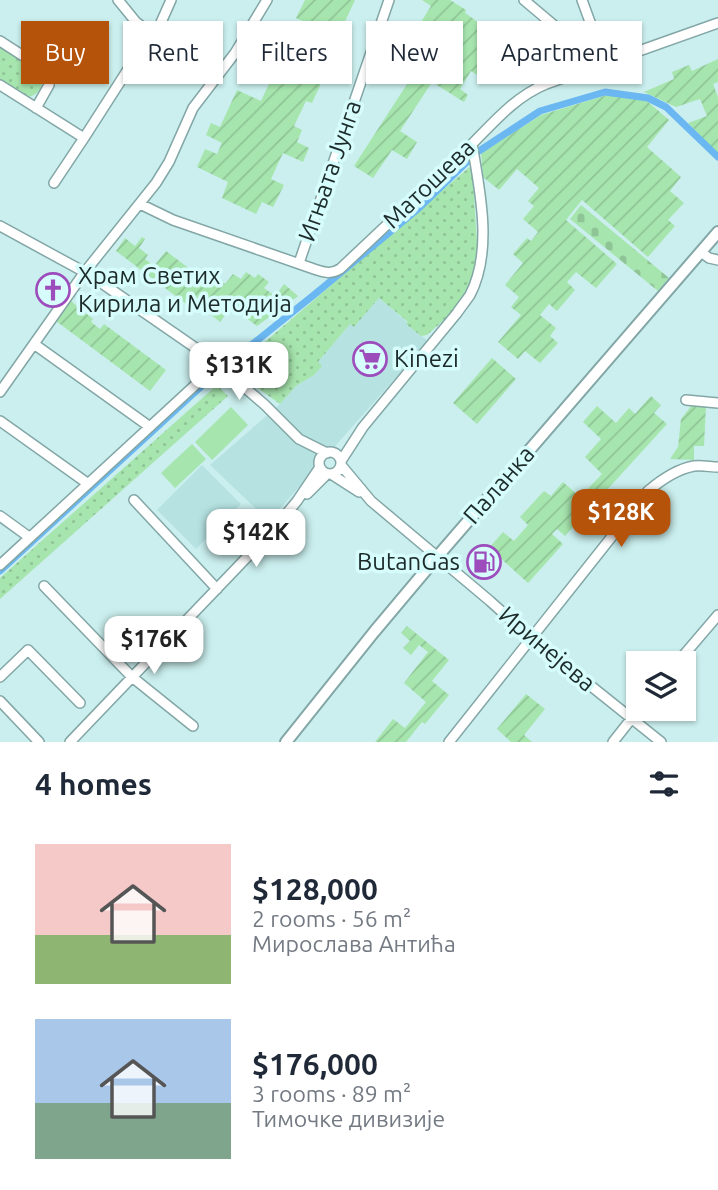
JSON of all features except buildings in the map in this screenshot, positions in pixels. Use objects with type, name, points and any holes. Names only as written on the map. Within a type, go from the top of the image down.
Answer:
[{"type":"main road","name":"Паланка","points":[[286,742],[437,557],[718,232]]},
{"type":"street","points":[[118,0],[135,21]]},
{"type":"street","points":[[162,21],[171,0]]},
{"type":"street","points":[[223,68],[267,0]]},
{"type":"street","name":"Игњата Јунга","points":[[299,264],[389,0]]},
{"type":"street","points":[[524,0],[549,21]]},
{"type":"street","points":[[582,0],[590,21]]},
{"type":"street","name":"Матошева","points":[[642,50],[718,23]]},
{"type":"street","points":[[0,41],[48,75],[48,88],[36,108]]},
{"type":"street","points":[[54,183],[123,78]]},
{"type":"street","points":[[0,392],[84,272],[140,204],[169,162],[193,108],[211,84]]},
{"type":"street","name":"Матошева","points":[[140,204],[173,220],[299,264],[327,273],[334,272],[496,119],[531,92],[551,84]]},
{"type":"street","points":[[0,85],[85,138]]},
{"type":"street","points":[[324,469],[321,456],[345,445],[363,427],[470,294],[479,271],[483,248],[472,144]]},
{"type":"street","points":[[0,226],[84,272],[218,364],[299,439],[324,469],[366,496]]},
{"type":"street","points":[[701,252],[718,260]]},
{"type":"street","points":[[34,344],[150,426]]},
{"type":"street","points":[[0,565],[218,364]]},
{"type":"street","points":[[685,400],[718,403]]},
{"type":"street","points":[[0,421],[87,483]]},
{"type":"street","points":[[324,469],[336,472],[363,427]]},
{"type":"street","points":[[299,439],[337,455],[366,496]]},
{"type":"street","points":[[449,742],[648,491],[675,473],[695,466],[718,467]]},
{"type":"street","points":[[70,742],[217,589],[324,469]]},
{"type":"street","name":"Иринејева","points":[[366,496],[531,638],[626,715]]},
{"type":"street","points":[[134,500],[217,589]]},
{"type":"street","points":[[0,516],[29,537]]},
{"type":"street","points":[[44,586],[132,677],[193,726]]},
{"type":"street","points":[[687,651],[718,615]]},
{"type":"street","points":[[0,677],[28,649],[80,703]]},
{"type":"street","points":[[0,701],[40,742]]},
{"type":"street","points":[[612,742],[629,721]]},
{"type":"street","name":"Иринејева","points":[[634,721],[660,741]]},
{"type":"shaded area","points":[[379,298],[428,341],[269,521],[210,465],[280,404],[296,386],[314,375],[318,362],[350,324],[354,327]]},
{"type":"shaded area","points":[[202,465],[241,504],[196,549],[157,510]]},
{"type":"green space","points":[[305,0],[355,0],[345,21],[303,21],[296,18]]},
{"type":"green space","points":[[422,0],[450,0],[477,21],[477,75],[471,71],[460,89],[468,95],[464,102],[435,84],[463,84],[463,21],[422,21],[431,6]]},
{"type":"green space","points":[[0,44],[21,59],[21,84],[42,86],[38,92],[28,97],[0,81]]},
{"type":"green space","points":[[718,59],[718,82],[713,84],[718,97],[718,154],[688,123],[707,116],[700,99],[676,107],[644,92],[674,79],[672,72],[689,65],[692,71]]},
{"type":"green space","points":[[269,84],[321,84],[312,103],[306,101],[294,126],[302,130],[297,142],[309,148],[303,162],[283,153],[271,179],[284,185],[273,207],[262,202],[256,214],[222,198],[228,182],[197,167],[205,149],[217,154],[222,143],[206,135],[211,123],[220,127],[237,90],[261,101]]},
{"type":"green space","points":[[407,84],[431,84],[400,131],[417,142],[407,159],[392,150],[373,178],[354,166]]},
{"type":"green space","points":[[607,95],[647,101],[669,120],[647,147],[681,177],[670,191],[684,203],[668,220],[675,226],[648,257],[582,200],[566,220],[617,264],[596,288],[576,272],[567,282],[575,290],[557,311],[549,304],[540,315],[556,328],[550,336],[558,343],[540,363],[525,351],[518,359],[498,342],[521,315],[511,307],[519,297],[505,285],[523,263],[513,254],[527,238],[531,241],[538,232],[523,219],[534,206],[528,201],[539,188],[517,169],[499,190],[483,177],[481,153],[541,115]]},
{"type":"green space","points":[[472,165],[478,258],[463,298],[427,335],[421,336],[379,298],[354,327],[350,324],[318,362],[322,366],[314,375],[296,386],[280,404],[232,370]]},
{"type":"green space","points":[[581,205],[669,278],[658,291],[570,219]]},
{"type":"green space","points":[[142,237],[145,239],[139,248],[148,255],[145,259],[154,266],[166,251],[199,276],[205,269],[225,284],[233,274],[241,279],[246,272],[255,278],[258,274],[269,282],[264,288],[275,296],[284,284],[298,296],[257,326],[231,307],[220,322],[201,307],[197,312],[116,251],[125,238],[135,246]]},
{"type":"green space","points":[[71,301],[93,319],[91,322],[100,329],[104,324],[166,370],[150,391],[56,321]]},
{"type":"green space","points":[[492,358],[516,379],[477,424],[453,403]]},
{"type":"green space","points":[[217,385],[228,396],[0,599],[0,578]]},
{"type":"green space","points":[[651,396],[661,405],[654,413],[667,424],[565,536],[557,529],[552,534],[563,544],[528,583],[489,548],[503,532],[514,541],[528,525],[520,517],[544,491],[551,496],[563,482],[580,497],[602,474],[585,457],[601,439],[583,422],[597,406],[616,423],[629,408],[635,414]]},
{"type":"green space","points":[[692,405],[706,405],[704,446],[694,446],[694,460],[670,459],[678,447],[681,419]]},
{"type":"green space","points":[[231,407],[248,425],[212,460],[195,442]]},
{"type":"green space","points":[[192,444],[206,459],[175,488],[161,473]]},
{"type":"green space","points":[[407,626],[449,660],[432,681],[449,695],[406,742],[375,742],[393,719],[405,728],[426,702],[404,683],[428,652],[419,645],[411,655],[403,648],[410,641],[401,633]]},
{"type":"green space","points":[[526,694],[545,709],[524,735],[532,742],[511,742],[497,729]]},
{"type":"waterway","points":[[479,151],[540,111],[605,92],[648,98],[666,107],[718,157]]},
{"type":"waterway","points":[[229,363],[419,208],[469,160]]},
{"type":"waterway","points":[[0,571],[217,372]]},
{"type":"place","name":"Храм Светих Кирила и Методија","points":[[53,290]]},
{"type":"place","name":"Kinezi","points":[[370,359]]},
{"type":"place","name":"ButanGas","points":[[484,562]]}]
